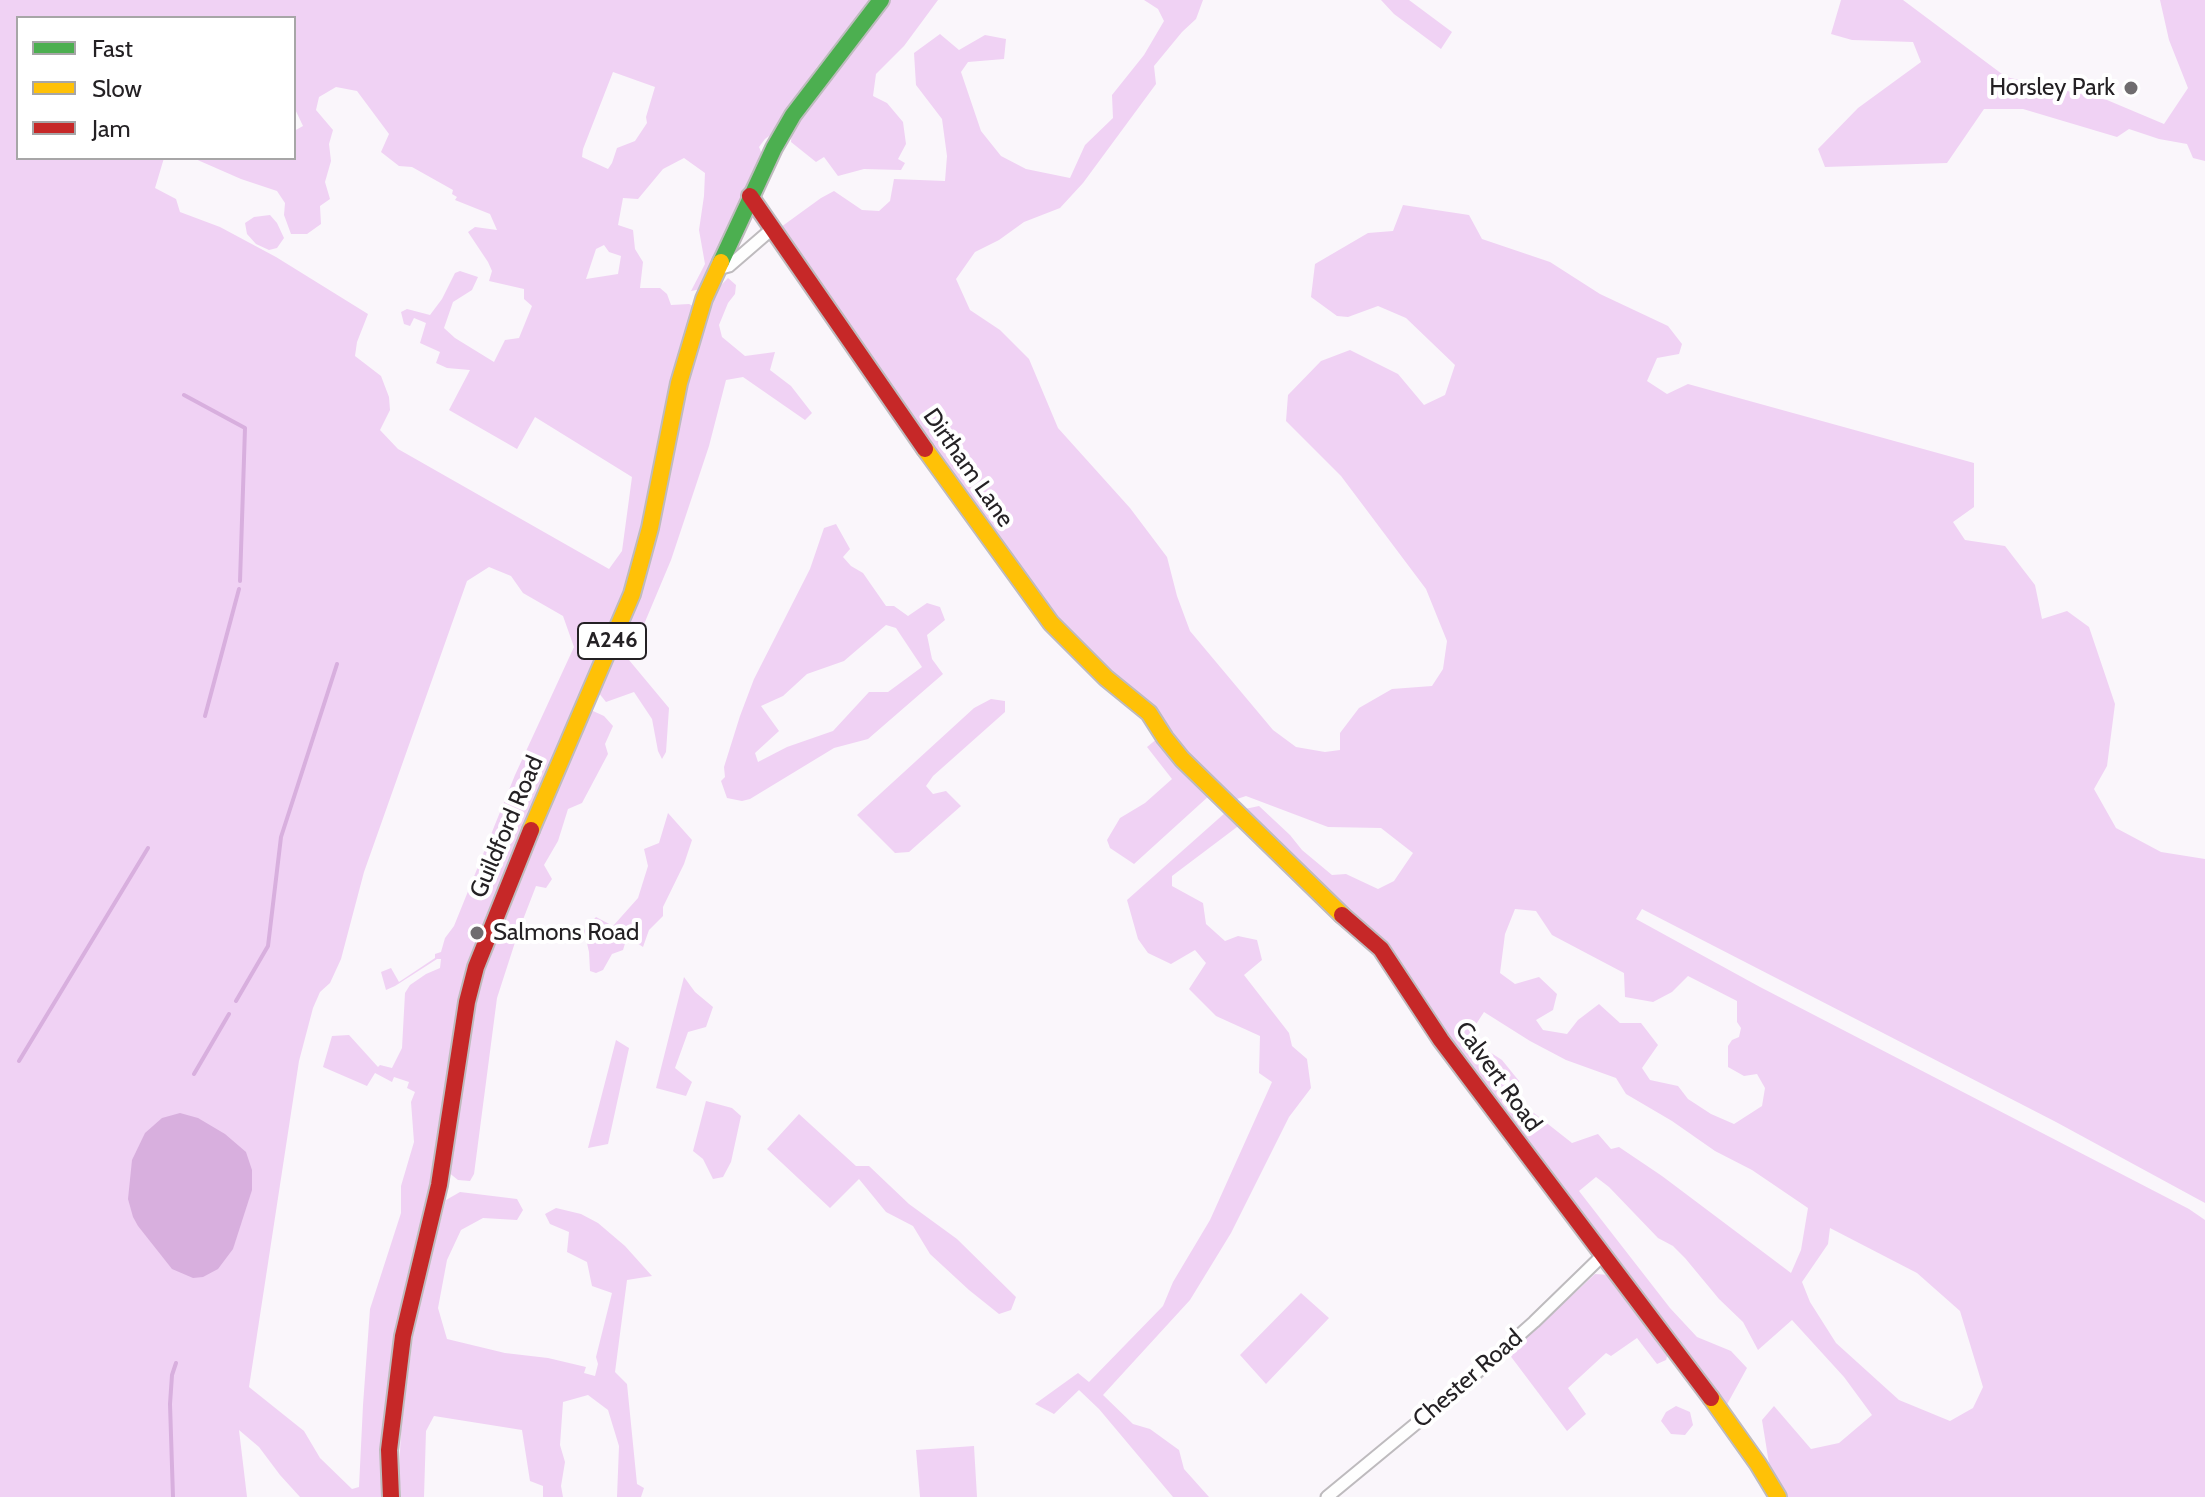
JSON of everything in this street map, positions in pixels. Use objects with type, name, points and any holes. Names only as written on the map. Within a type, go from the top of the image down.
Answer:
[{"type":"street","name":"A246","points":[[750,196],[793,115],[881,0]]},
{"type":"street","name":"Dirtham Lane","points":[[750,196],[883,390],[1051,623],[1106,678],[1149,713]]},
{"type":"street","name":"Guildford Road","points":[[391,1497],[389,1450],[403,1336],[439,1185],[467,1002],[476,967],[498,908],[632,594],[650,528],[679,383],[704,299],[750,196]]},
{"type":"street","points":[[717,270],[729,266],[773,228]]},
{"type":"street","name":"Calvert Road","points":[[1149,713],[1182,759],[1333,908],[1381,949],[1457,1062],[1735,1431],[1778,1497]]},
{"type":"street","name":"Chester Road","points":[[1327,1497],[1464,1384],[1603,1255]]},
{"type":"shaded area","points":[[0,0],[870,0],[817,67],[772,134],[759,147],[763,156],[701,289],[691,291],[705,264],[699,230],[705,173],[684,158],[663,169],[638,199],[623,198],[618,225],[633,230],[635,249],[643,262],[640,288],[660,288],[667,294],[671,305],[689,304],[695,307],[633,578],[468,973],[385,1497],[300,1497],[259,1447],[239,1430],[247,1497],[0,1497]],"holes":[[[16,16],[296,16],[296,111],[303,126],[296,130],[296,160],[198,160],[277,191],[285,203],[284,215],[291,234],[307,234],[321,224],[320,206],[330,199],[325,182],[331,161],[329,144],[333,130],[316,110],[319,97],[336,87],[357,91],[389,134],[381,152],[399,166],[412,167],[453,190],[452,194],[457,197],[455,200],[490,214],[497,230],[475,227],[468,232],[492,271],[489,281],[524,289],[524,299],[532,306],[519,338],[505,340],[494,362],[444,328],[453,302],[472,290],[478,277],[460,271],[455,273],[430,315],[407,309],[401,312],[404,324],[410,326],[414,318],[426,323],[420,343],[440,352],[436,363],[447,368],[470,370],[449,410],[517,449],[535,417],[632,477],[622,551],[609,569],[398,449],[380,430],[390,410],[381,376],[355,356],[368,314],[276,257],[220,227],[180,212],[176,199],[155,188],[163,160],[16,160]],[[613,72],[655,87],[647,123],[635,141],[617,148],[608,169],[582,157]],[[604,245],[609,252],[621,256],[618,274],[586,279],[596,249]],[[489,567],[511,576],[523,593],[563,616],[574,647],[515,775],[441,952],[399,982],[391,968],[381,972],[386,990],[441,959],[440,968],[410,985],[405,993],[402,1048],[392,1068],[378,1067],[349,1035],[332,1036],[323,1067],[367,1086],[375,1073],[392,1082],[394,1077],[409,1082],[407,1088],[415,1092],[411,1102],[414,1142],[401,1186],[401,1213],[370,1309],[359,1487],[352,1489],[320,1458],[304,1431],[249,1387],[299,1061],[313,1008],[341,959],[364,872],[467,581]]]},
{"type":"shaded area","points":[[888,0],[938,0],[904,46],[876,74],[873,96],[887,103],[903,122],[906,144],[898,159],[905,163],[901,170],[864,169],[838,176],[824,157],[816,162],[791,142],[792,127]]},
{"type":"shaded area","points":[[1144,0],[1203,0],[1196,19],[1154,66],[1156,84],[1083,183],[1060,208],[1024,222],[975,252],[956,279],[970,310],[1000,330],[1029,359],[1058,428],[1130,508],[1167,557],[1190,631],[1273,730],[1296,747],[1325,752],[1340,750],[1340,733],[1359,708],[1392,689],[1432,686],[1443,669],[1447,641],[1426,589],[1341,476],[1286,421],[1288,395],[1321,361],[1350,350],[1398,374],[1424,405],[1445,395],[1455,365],[1406,318],[1378,306],[1348,317],[1337,316],[1311,297],[1315,264],[1368,233],[1393,231],[1403,205],[1469,215],[1482,239],[1550,262],[1600,294],[1668,326],[1682,344],[1679,354],[1657,358],[1647,381],[1667,394],[1688,384],[1974,463],[1974,507],[1953,522],[1965,540],[2005,546],[2035,585],[2042,619],[2067,611],[2089,627],[2115,704],[2107,766],[2094,789],[2116,828],[2161,852],[2205,859],[2205,1203],[2056,1122],[1642,909],[1636,919],[2205,1220],[2205,1497],[1784,1497],[1771,1476],[1762,1420],[1774,1406],[1811,1449],[1839,1443],[1872,1415],[1844,1377],[1792,1320],[1758,1350],[1743,1322],[1685,1258],[1673,1246],[1658,1238],[1596,1177],[1579,1191],[1670,1308],[1697,1337],[1731,1351],[1747,1368],[1725,1408],[1450,1044],[1389,947],[1376,932],[1332,901],[1246,815],[1245,809],[1259,806],[1302,850],[1332,875],[1346,874],[1378,889],[1394,881],[1413,853],[1381,828],[1328,827],[1246,796],[1234,800],[1165,733],[1158,721],[1157,710],[1084,648],[1057,617],[888,388],[781,227],[834,191],[862,210],[879,211],[890,201],[894,179],[945,181],[947,156],[942,119],[916,85],[914,53],[940,34],[959,50],[985,35],[1006,39],[1004,59],[968,62],[961,72],[981,131],[1001,156],[1026,169],[1070,178],[1085,145],[1113,118],[1112,95],[1144,55],[1164,21],[1158,9]],"holes":[[[1515,909],[1536,911],[1552,935],[1624,973],[1625,997],[1653,1002],[1672,992],[1688,976],[1737,1001],[1737,1022],[1741,1028],[1739,1037],[1728,1046],[1728,1067],[1744,1076],[1757,1074],[1765,1088],[1762,1106],[1734,1124],[1688,1099],[1678,1086],[1650,1080],[1642,1068],[1658,1045],[1641,1023],[1620,1023],[1599,1004],[1578,1020],[1567,1034],[1543,1030],[1536,1020],[1553,1010],[1557,994],[1539,977],[1515,984],[1500,973],[1505,934]],[[1484,1012],[1566,1060],[1616,1078],[1626,1094],[1715,1151],[1752,1170],[1808,1208],[1801,1250],[1791,1273],[1662,1176],[1619,1147],[1611,1149],[1598,1134],[1572,1143],[1520,1102],[1519,1081],[1502,1060],[1469,1035]],[[1830,1228],[1917,1273],[1960,1311],[1983,1387],[1973,1408],[1950,1421],[1899,1400],[1836,1343],[1810,1302],[1802,1282],[1828,1244]]]},
{"type":"shaded area","points":[[1381,0],[1409,0],[1452,32],[1441,49],[1394,14]]},
{"type":"shaded area","points":[[1841,0],[1903,0],[2006,77],[2107,100],[2164,124],[2188,88],[2169,40],[2160,0],[2205,0],[2205,161],[2193,158],[2187,144],[2129,129],[2117,137],[2023,109],[1984,109],[1947,163],[1825,167],[1818,149],[1858,108],[1921,62],[1913,42],[1852,40],[1831,34]]},
{"type":"shaded area","points":[[270,215],[284,238],[277,248],[269,250],[256,244],[247,234],[245,223],[254,217]]},
{"type":"shaded area","points":[[728,278],[736,285],[735,294],[719,325],[722,337],[745,356],[775,352],[770,370],[791,386],[812,413],[805,420],[743,377],[726,380],[709,446],[671,560],[629,660],[669,708],[666,752],[662,759],[652,719],[634,692],[606,702],[598,692],[716,290]]},
{"type":"shaded area","points":[[836,524],[850,549],[843,557],[863,573],[886,606],[894,606],[908,616],[927,603],[940,607],[945,620],[927,635],[932,659],[943,674],[868,739],[834,748],[750,799],[727,798],[721,781],[725,777],[724,767],[740,716],[754,679],[810,569],[824,528]],"holes":[[[886,625],[896,628],[922,667],[888,692],[869,692],[833,731],[787,747],[758,762],[755,753],[779,731],[761,706],[783,696],[807,674],[844,661]]]},
{"type":"shaded area","points":[[991,699],[1005,701],[1005,712],[933,776],[926,786],[933,794],[946,791],[961,806],[909,852],[895,853],[857,815],[974,708]]},
{"type":"shaded area","points":[[593,711],[604,716],[613,726],[605,744],[608,754],[582,803],[568,809],[558,841],[544,865],[552,879],[546,888],[536,886],[519,930],[497,998],[474,1174],[470,1181],[458,1180],[448,1172],[467,1015],[491,946],[500,934],[586,713]]},
{"type":"shaded area","points":[[1158,738],[1210,795],[1134,864],[1110,848],[1107,840],[1120,818],[1145,803],[1172,779],[1147,747]]},
{"type":"shaded area","points":[[1226,812],[1241,824],[1172,876],[1172,886],[1203,903],[1206,924],[1225,941],[1238,936],[1257,940],[1262,960],[1244,975],[1289,1033],[1292,1046],[1307,1059],[1311,1088],[1289,1117],[1231,1233],[1190,1300],[1103,1395],[1133,1424],[1150,1429],[1179,1450],[1184,1469],[1209,1497],[1173,1497],[1099,1409],[1079,1390],[1054,1414],[1035,1404],[1078,1373],[1089,1382],[1163,1306],[1173,1282],[1210,1220],[1272,1082],[1259,1073],[1260,1036],[1216,1016],[1189,989],[1206,963],[1195,950],[1171,964],[1148,953],[1138,939],[1127,900]]},
{"type":"shaded area","points":[[668,813],[692,840],[663,907],[663,916],[649,930],[643,947],[637,943],[638,934],[627,937],[623,950],[612,954],[603,970],[596,973],[590,971],[584,930],[596,917],[613,926],[638,898],[648,866],[644,849],[659,843]]},
{"type":"shaded area","points":[[684,977],[695,992],[713,1007],[706,1027],[688,1032],[675,1068],[692,1082],[686,1096],[656,1088]]},
{"type":"shaded area","points":[[616,1040],[629,1048],[608,1144],[588,1148]]},
{"type":"shaded area","points":[[706,1101],[732,1108],[741,1116],[731,1162],[723,1177],[713,1179],[703,1159],[693,1151]]},
{"type":"shaded area","points":[[180,1113],[198,1118],[225,1134],[246,1152],[252,1170],[252,1190],[233,1249],[218,1269],[203,1277],[193,1278],[172,1269],[138,1226],[128,1199],[132,1160],[145,1133],[162,1118]]},
{"type":"shaded area","points":[[799,1114],[856,1166],[869,1166],[909,1204],[957,1239],[1016,1297],[1011,1310],[999,1314],[969,1290],[930,1254],[913,1226],[886,1212],[859,1179],[830,1208],[767,1149]]},
{"type":"shaded area","points":[[460,1192],[517,1199],[523,1210],[517,1220],[483,1218],[461,1230],[447,1260],[438,1308],[447,1339],[586,1367],[584,1373],[595,1376],[596,1357],[612,1293],[592,1286],[587,1262],[567,1252],[569,1232],[550,1224],[545,1214],[556,1208],[581,1214],[598,1223],[625,1246],[652,1276],[627,1280],[615,1372],[627,1384],[637,1484],[644,1488],[641,1497],[617,1497],[619,1446],[608,1410],[588,1395],[563,1402],[560,1445],[565,1462],[561,1486],[563,1497],[543,1497],[543,1486],[530,1481],[522,1430],[434,1416],[426,1431],[424,1497],[401,1497],[401,1430],[414,1328],[446,1200]]},
{"type":"shaded area","points":[[1595,1274],[1610,1275],[1669,1350],[1666,1360],[1657,1364],[1637,1338],[1611,1356],[1606,1353],[1568,1388],[1586,1414],[1567,1431],[1509,1354]]},
{"type":"shaded area","points":[[1301,1293],[1329,1318],[1266,1384],[1240,1355]]},
{"type":"shaded area","points":[[1676,1406],[1690,1412],[1693,1425],[1685,1435],[1671,1434],[1661,1421],[1666,1412]]},
{"type":"shaded area","points":[[974,1446],[977,1497],[920,1497],[916,1450]]},
{"type":"waterway","points":[[184,395],[245,428],[240,581]]},
{"type":"waterway","points":[[205,716],[239,589]]},
{"type":"waterway","points":[[236,1001],[268,946],[281,837],[337,664]]},
{"type":"waterway","points":[[19,1061],[148,848]]},
{"type":"waterway","points":[[194,1074],[229,1014]]},
{"type":"waterway","points":[[173,1497],[170,1404],[176,1363]]},
{"type":"traffic: fast","points":[[721,262],[774,148],[793,115],[881,0]]},
{"type":"traffic: slow","points":[[531,830],[632,594],[650,528],[679,383],[704,299],[721,262]]},
{"type":"traffic: slow","points":[[925,449],[1051,623],[1106,678],[1149,713],[1182,759],[1342,915]]},
{"type":"traffic: slow","points":[[1711,1398],[1778,1497]]},
{"type":"traffic: jam","points":[[750,196],[925,449]]},
{"type":"traffic: jam","points":[[391,1497],[389,1450],[403,1336],[439,1185],[467,1002],[476,967],[531,830]]},
{"type":"traffic: jam","points":[[1342,915],[1381,949],[1441,1040],[1711,1398]]},
{"type":"place","name":"Horsley Park","points":[[2131,88]]},
{"type":"place","name":"Salmons Road","points":[[477,933]]}]
